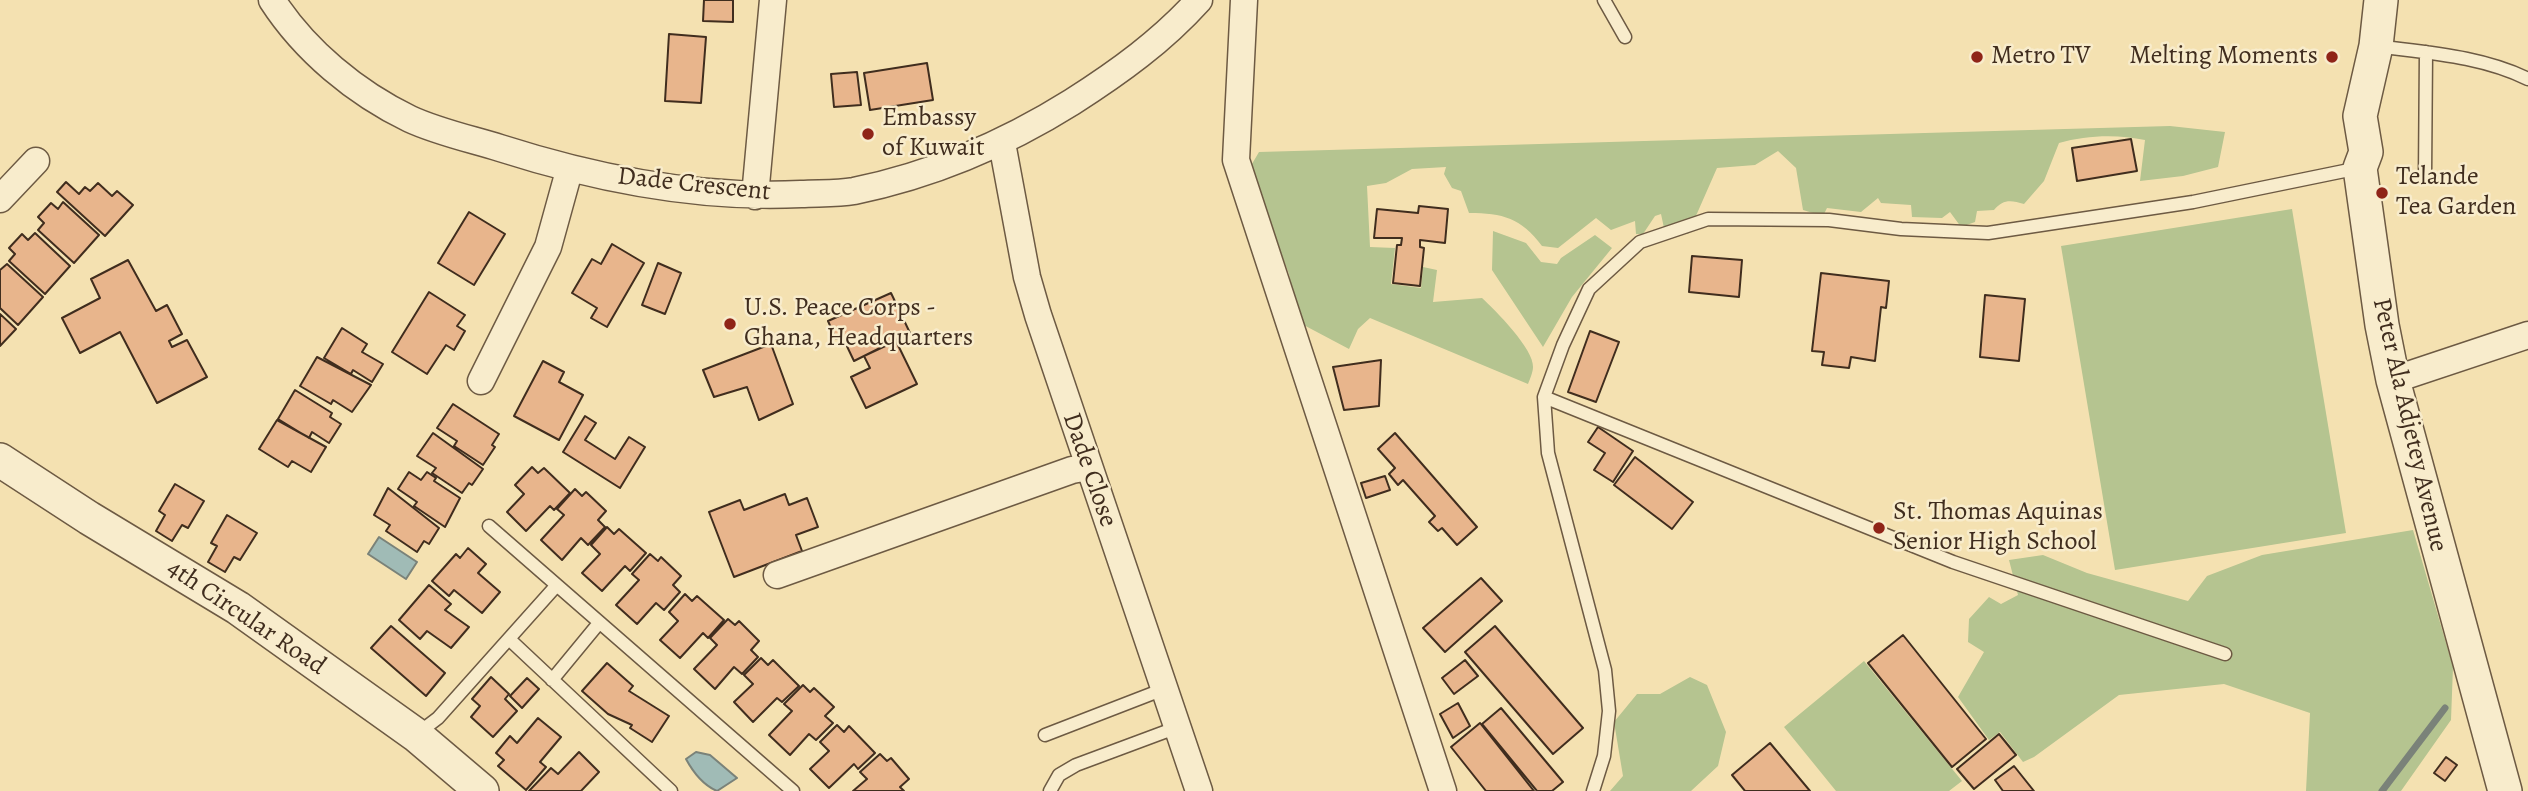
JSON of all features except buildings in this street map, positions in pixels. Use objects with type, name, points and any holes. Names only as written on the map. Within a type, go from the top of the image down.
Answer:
[{"type":"street","name":"Dade Crescent","points":[[272,0],[284,18],[347,83],[411,120],[569,171],[701,191],[755,196],[851,191],[918,175],[1002,143],[1125,69],[1178,24],[1199,0]]},
{"type":"street","points":[[755,196],[773,0]]},
{"type":"street","points":[[1244,0],[1237,160],[1443,791]]},
{"type":"street","name":"Peter Ala Adjetey Avenue","points":[[2381,0],[2376,46],[2360,116],[2366,152],[2360,168],[2382,326],[2393,380],[2505,791]]},
{"type":"street","name":"Dade Close","points":[[1002,143],[1027,277],[1088,467],[1199,791]]},
{"type":"street","points":[[0,199],[36,161]]},
{"type":"street","points":[[481,381],[548,247],[569,171]]},
{"type":"street","points":[[2393,380],[2528,335]]},
{"type":"street","name":"4th Circular Road","points":[[0,460],[89,518],[238,608],[415,735],[480,790]]},
{"type":"street","points":[[777,575],[1072,470],[1088,467]]},
{"type":"lane","points":[[1604,0],[1625,37]]},
{"type":"lane","points":[[2376,46],[2501,66],[2528,79]]},
{"type":"lane","points":[[2425,176],[2426,52]]},
{"type":"lane","points":[[1593,791],[1604,756],[1609,711],[1605,670],[1548,453],[1544,397],[1563,345],[1589,289],[1640,242],[1708,219],[1829,220],[1901,229],[1988,233],[2193,202],[2360,168]]},
{"type":"lane","points":[[1544,397],[1953,562],[2225,654]]},
{"type":"lane","points":[[489,526],[793,791]]},
{"type":"lane","points":[[415,735],[438,718],[556,586]]},
{"type":"lane","points":[[552,680],[598,623]]},
{"type":"lane","points":[[509,639],[671,791]]},
{"type":"lane","points":[[1045,735],[1164,689]]},
{"type":"lane","points":[[1049,791],[1059,775],[1076,765],[1178,727]]},
{"type":"green space","points":[[2170,126],[2225,132],[2218,167],[2183,176],[2140,181],[2145,140],[2102,136],[2069,140],[2059,143],[2044,181],[2024,204],[2008,201],[1994,210],[1977,211],[1975,222],[1961,227],[1950,212],[1942,218],[1912,217],[1911,205],[1881,203],[1878,198],[1861,212],[1827,208],[1823,216],[1803,210],[1796,168],[1778,151],[1755,165],[1717,168],[1688,234],[1664,228],[1661,214],[1655,216],[1643,234],[1636,234],[1635,221],[1611,230],[1596,218],[1558,248],[1542,246],[1527,229],[1510,219],[1492,214],[1469,213],[1461,191],[1452,188],[1444,174],[1446,167],[1412,169],[1386,183],[1367,186],[1370,247],[1395,248],[1391,284],[1421,288],[1423,267],[1437,270],[1433,302],[1482,298],[1513,330],[1532,359],[1533,367],[1528,384],[1370,318],[1358,329],[1349,349],[1298,322],[1289,274],[1249,169],[1259,152]]},
{"type":"green space","points":[[2292,209],[2346,533],[2115,570],[2061,246]]},
{"type":"green space","points":[[1493,231],[1526,243],[1541,262],[1557,264],[1561,258],[1595,235],[1612,248],[1572,297],[1543,347],[1492,270]]},
{"type":"green space","points":[[2413,530],[2453,667],[2451,720],[2401,791],[2306,791],[2310,713],[2224,684],[2119,695],[2034,757],[2023,762],[2000,732],[1989,740],[1958,697],[1984,652],[1968,642],[1969,619],[1989,597],[2001,604],[2018,595],[2009,560],[2043,555],[2087,573],[2188,601],[2207,576],[2262,555]]},
{"type":"green space","points":[[1864,661],[1962,781],[1949,791],[1836,791],[1784,727]]},
{"type":"green space","points":[[1690,677],[1707,685],[1726,732],[1718,766],[1691,791],[1610,791],[1623,776],[1614,722],[1637,694],[1660,694]]},
{"type":"water","points":[[379,537],[417,562],[406,579],[368,554]]},
{"type":"water","points":[[696,752],[710,755],[737,778],[717,791],[707,785],[686,759]]},
{"type":"waterway","points":[[2382,791],[2445,708]]},
{"type":"place","name":"Metro TV","points":[[1977,57]]},
{"type":"place","name":"Melting Moments","points":[[2332,57]]},
{"type":"place","name":"Embassy of Kuwait","points":[[868,134]]},
{"type":"place","name":"Telande Tea Garden","points":[[2382,193]]},
{"type":"place","name":"U.S. Peace Corps - Ghana, Headquarters","points":[[730,324]]},
{"type":"place","name":"St. Thomas Aquinas Senior High School","points":[[1879,528]]}]
